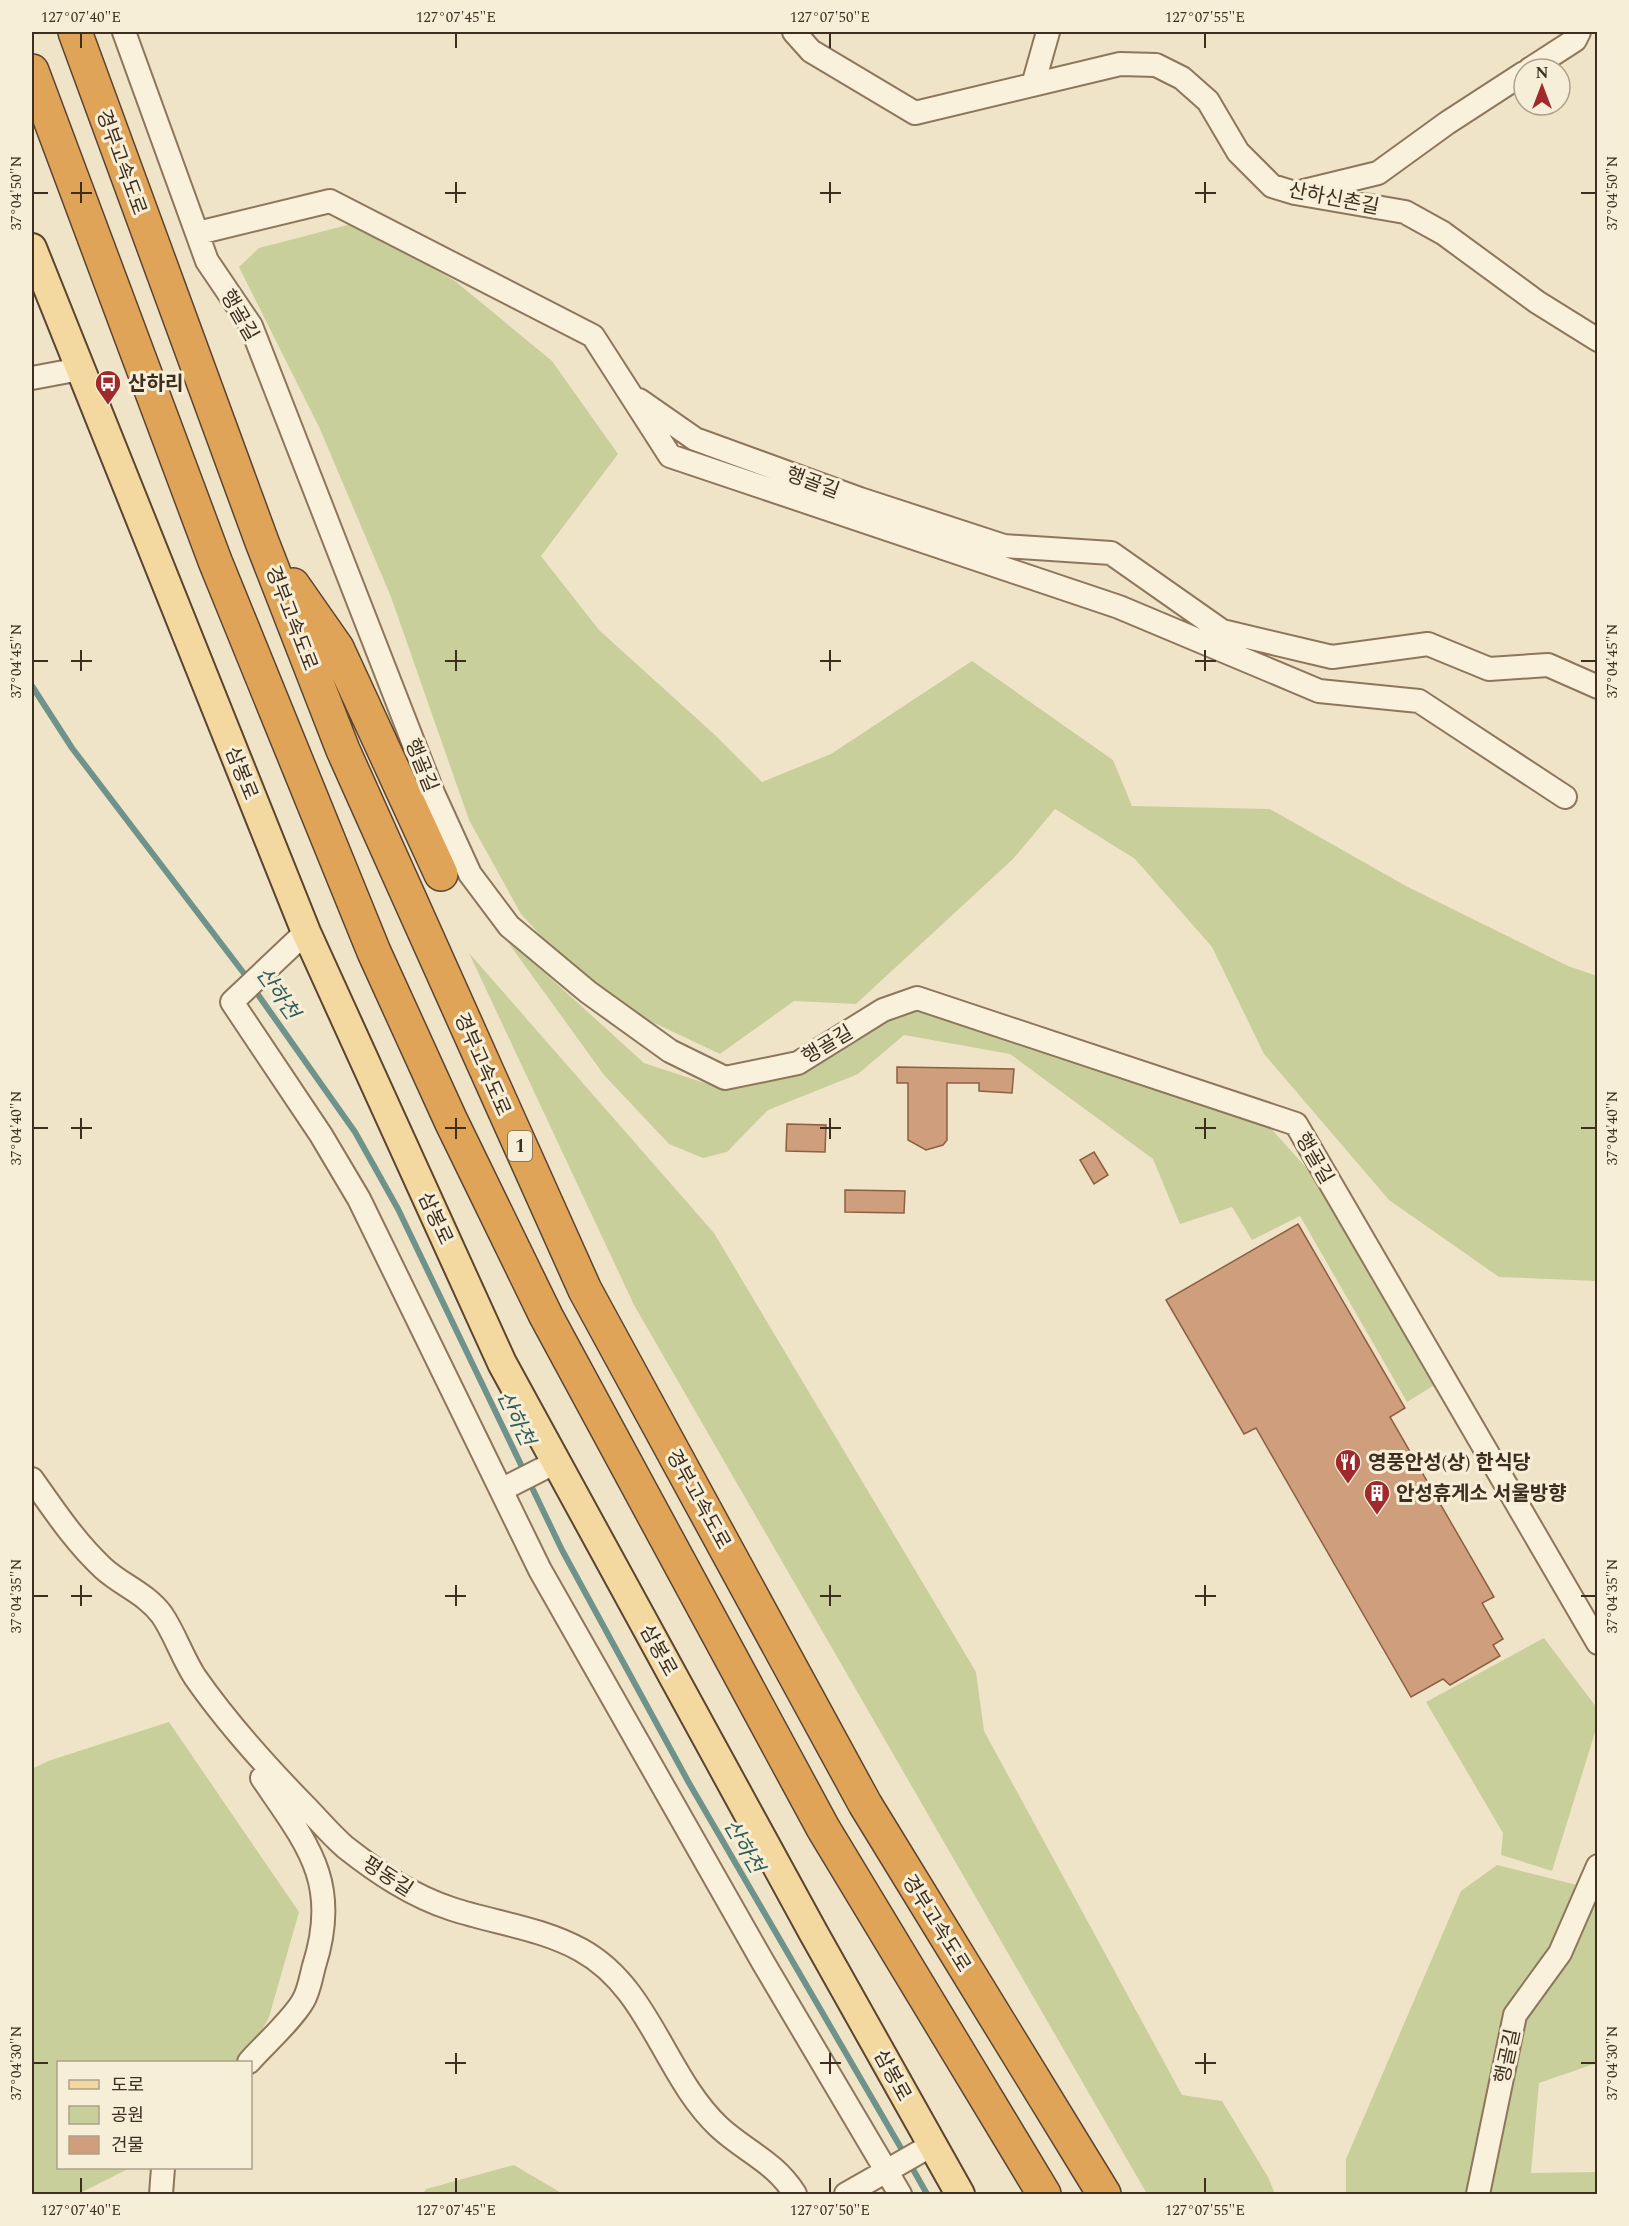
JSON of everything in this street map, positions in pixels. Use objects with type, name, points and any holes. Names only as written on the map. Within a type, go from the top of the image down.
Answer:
[{"type":"highway","name":"경부고속도로","points":[[75,32],[262,542],[343,750],[585,1290],[865,1804],[1104,2194]]},
{"type":"highway","points":[[32,71],[215,561],[374,952],[451,1121],[546,1316],[824,1828],[1044,2194]]},
{"type":"highway","points":[[262,542],[337,648],[441,873]]},
{"type":"main road","name":"삼봉로","points":[[32,248],[306,932],[547,1466],[960,2194]]},
{"type":"street","name":"행골길","points":[[124,32],[207,261],[251,326],[433,793],[470,873],[509,926],[588,992],[670,1051],[725,1078],[798,1063],[883,1010],[917,998],[1296,1124],[1598,1643]]},
{"type":"street","name":"산하신촌길","points":[[794,32],[811,51],[915,113],[1120,64],[1155,65],[1182,78],[1208,100],[1238,152],[1272,186],[1295,193],[1405,212],[1443,233],[1537,302],[1598,340]]},
{"type":"street","points":[[1033,85],[1048,32]]},
{"type":"street","points":[[1549,57],[1575,40],[1579,32]]},
{"type":"street","points":[[1295,193],[1378,173],[1447,123],[1512,81]]},
{"type":"street","name":"행골길","points":[[198,233],[330,201],[593,336],[630,394],[694,439],[860,499],[1004,546],[1111,553],[1222,631],[1332,657],[1428,644],[1490,669],[1548,665],[1598,687]]},
{"type":"street","points":[[32,378],[80,369]]},
{"type":"street","points":[[630,394],[670,456],[1119,607],[1319,691],[1419,701],[1565,797]]},
{"type":"street","points":[[306,932],[232,1002],[321,1135],[359,1199],[508,1487],[540,1570],[651,1767],[891,2169],[900,2194]]},
{"type":"street","points":[[508,1487],[547,1466]]},
{"type":"street","name":"평동길","points":[[32,1479],[77,1541],[104,1569],[147,1598],[162,1615],[194,1675],[246,1744],[343,1845],[392,1882],[452,1909],[551,1936],[582,1950],[604,1966],[627,1989],[694,2099],[720,2127],[769,2163],[785,2178],[795,2194]]},
{"type":"street","points":[[246,1744],[256,1768],[309,1848],[320,1875],[324,1907],[322,1939],[303,2001],[250,2061]]},
{"type":"street","name":"행골길","points":[[1478,2194],[1515,2015],[1560,1953],[1598,1866]]},
{"type":"street","points":[[846,2194],[932,2145]]},
{"type":"street","points":[[161,2194],[163,2169]]},
{"type":"green space","points":[[355,223],[455,281],[552,361],[618,454],[541,556],[599,630],[715,735],[762,782],[831,754],[972,661],[1113,760],[1132,806],[1270,809],[1406,886],[1568,966],[1597,976],[1597,1281],[1499,1277],[1389,1200],[1264,1054],[1212,947],[1135,859],[1055,809],[1013,859],[856,1004],[794,1001],[720,1054],[595,995],[521,914],[469,820],[391,597],[320,429],[239,267],[259,248]]},
{"type":"green space","points":[[502,934],[644,1063],[726,1090],[813,1066],[884,1018],[937,1007],[1264,1121],[1313,1175],[1438,1383],[1407,1402],[1300,1216],[1252,1240],[1232,1207],[1180,1224],[1153,1159],[1010,1054],[904,1035],[858,1074],[768,1110],[727,1152],[703,1158],[669,1144],[604,1075]]},
{"type":"green space","points":[[469,953],[714,1233],[976,1672],[984,1731],[1182,2095],[1222,2101],[1268,2177],[1275,2194],[1147,2194],[634,1305]]},
{"type":"green space","points":[[1544,1638],[1597,1708],[1597,1726],[1552,1871],[1501,1855],[1503,1833],[1426,1702]]},
{"type":"green space","points":[[169,1722],[299,1912],[269,2017],[246,2061],[57,2061],[57,2169],[128,2169],[78,2194],[32,2194],[32,1769],[48,1761]]},
{"type":"green space","points":[[1497,1865],[1597,1890],[1597,2063],[1539,2083],[1531,2173],[1597,2172],[1597,2194],[1346,2194],[1346,2159],[1461,1891]]},
{"type":"green space","points":[[514,2165],[563,2194],[423,2194],[426,2189]]},
{"type":"building","points":[[897,1067],[1014,1069],[1012,1093],[979,1091],[979,1083],[947,1083],[947,1140],[943,1145],[926,1150],[908,1140],[908,1083],[897,1083]]},
{"type":"building","points":[[787,1124],[826,1125],[825,1152],[786,1151]]},
{"type":"building","points":[[1094,1152],[1108,1175],[1094,1184],[1080,1160]]},
{"type":"building","points":[[845,1190],[905,1191],[904,1213],[845,1212]]},
{"type":"building","name":"안성휴게소 서울방향","points":[[1298,1224],[1405,1408],[1390,1417],[1494,1597],[1482,1603],[1503,1639],[1493,1645],[1500,1656],[1450,1685],[1443,1679],[1411,1697],[1256,1428],[1244,1434],[1166,1300]]},
{"type":"waterway","name":"산하천","points":[[32,686],[72,748],[249,980]]},
{"type":"waterway","name":"산하천","points":[[254,989],[355,1132],[398,1209],[562,1550],[689,1783],[905,2155]]},
{"type":"waterway","name":"산하천","points":[[910,2164],[927,2194]]},
{"type":"place","name":"산하리","points":[[108,406]]},
{"type":"place","name":"영풍안성(상) 한식당","points":[[1348,1485]]},
{"type":"place","name":"안성휴게소 서울방향","points":[[1377,1516]]}]
